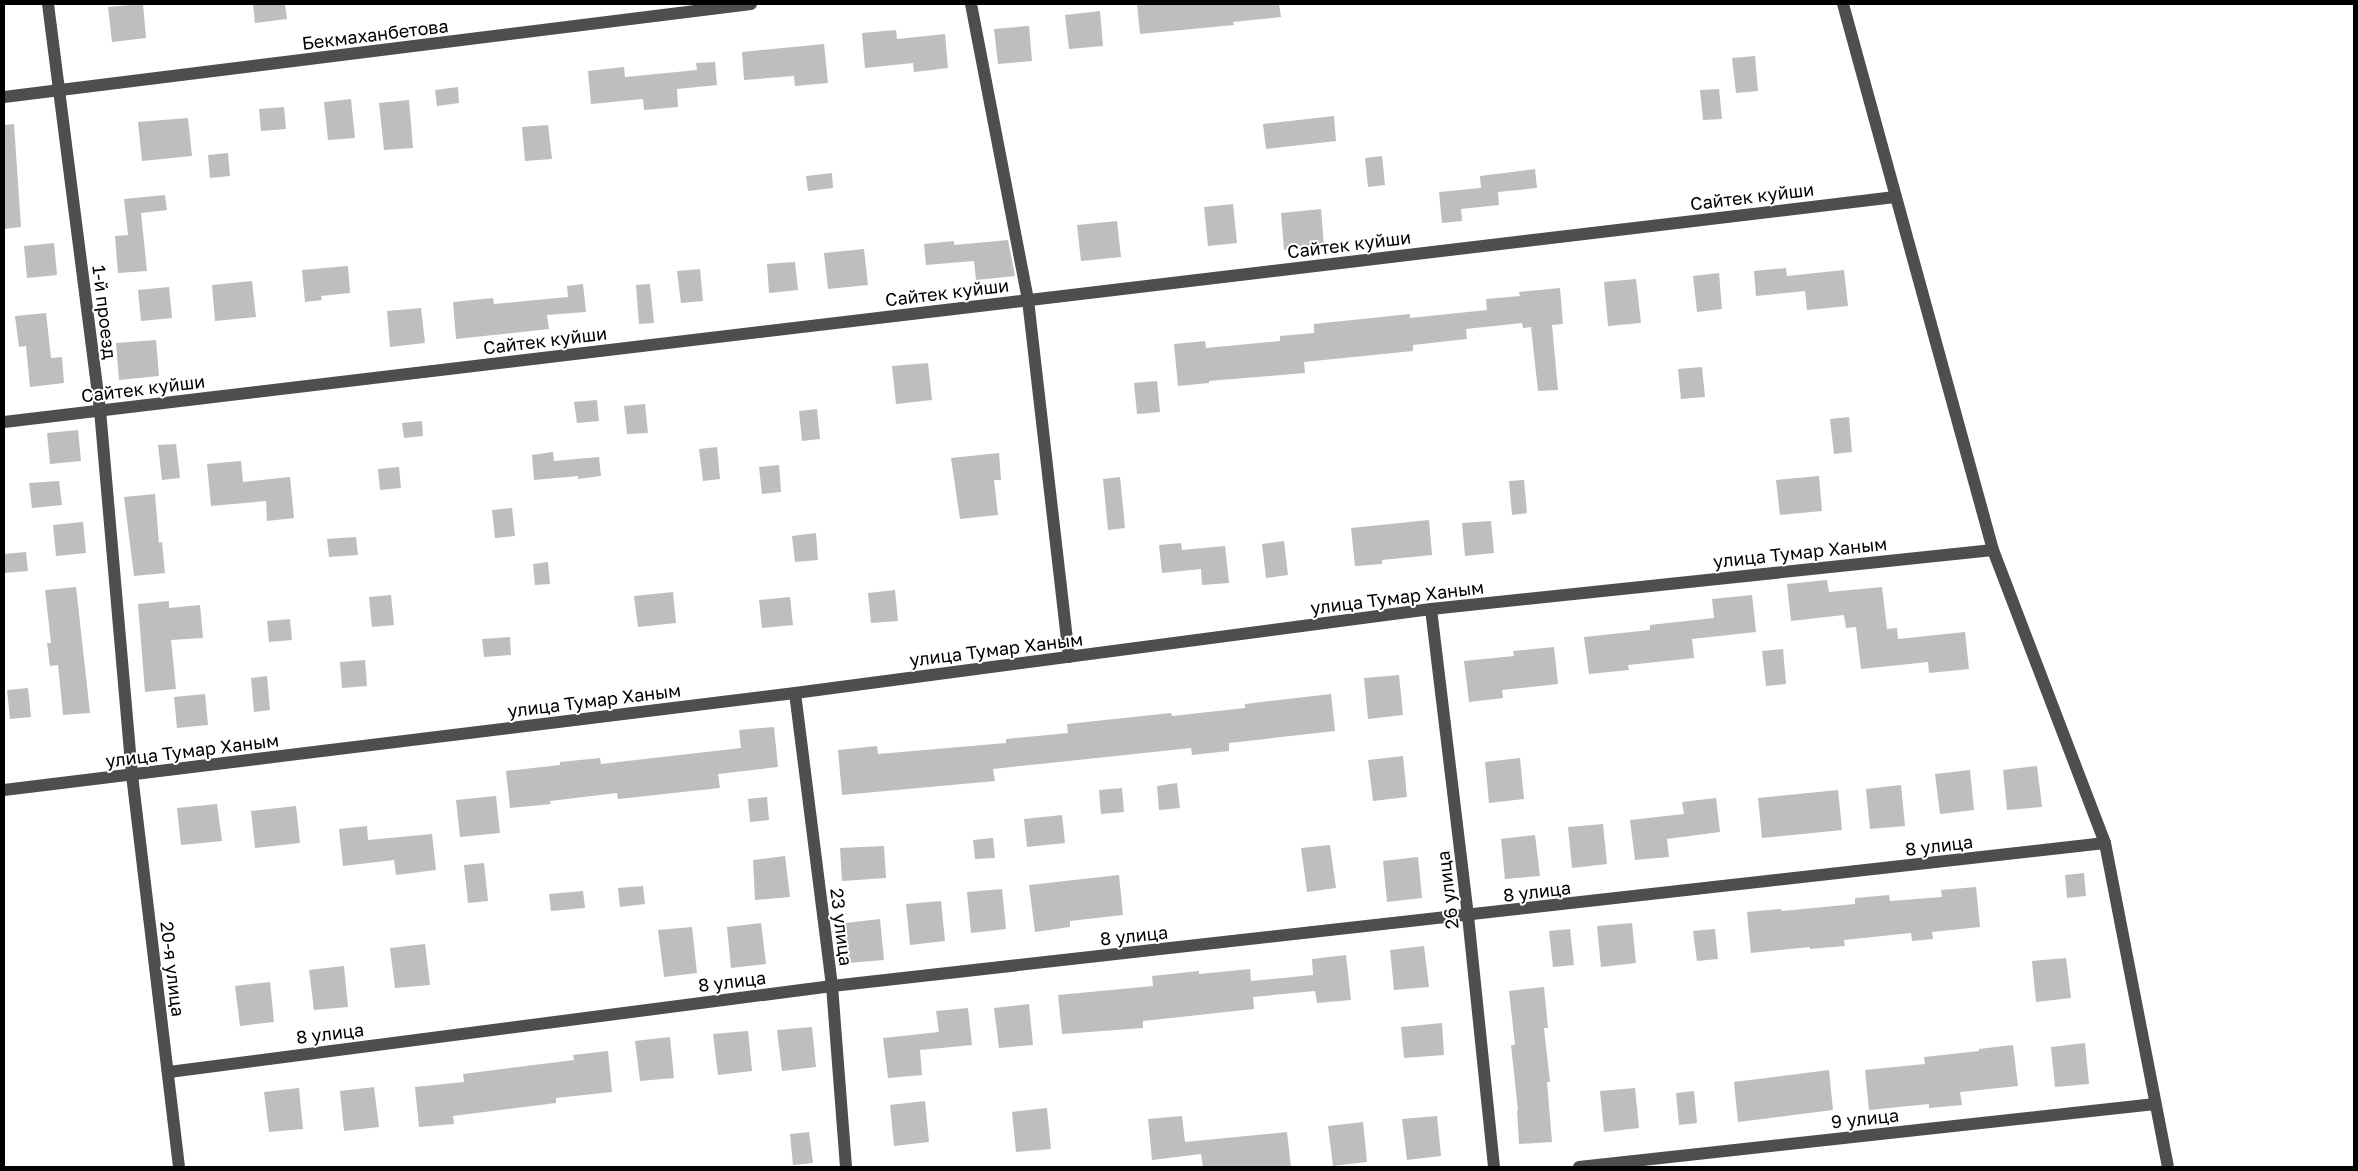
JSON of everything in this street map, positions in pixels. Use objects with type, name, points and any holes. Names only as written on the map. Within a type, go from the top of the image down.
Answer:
[{"type":"street","name":"1-й проезд","points":[[48,4],[100,410],[132,775]]},
{"type":"street","name":"Бекмаханбетова","points":[[4,97],[59,92],[751,4]]},
{"type":"street","points":[[971,4],[1028,300],[1069,657]]},
{"type":"street","points":[[1842,4],[1993,550],[2105,843],[2168,1167]]},
{"type":"street","name":"Сайтек куйши","points":[[4,422],[1895,197]]},
{"type":"street","name":"улица Тумар Ханым","points":[[4,790],[795,692],[1431,609],[1993,550]]},
{"type":"street","name":"26 улица","points":[[1431,609],[1468,916],[1494,1167]]},
{"type":"street","name":"23 улица","points":[[795,692],[832,986],[846,1167]]},
{"type":"street","name":"20-я улица","points":[[132,775],[179,1167]]},
{"type":"street","name":"8 улица","points":[[168,1072],[832,986],[2105,843]]},
{"type":"street","name":"9 улица","points":[[1579,1167],[2155,1104]]},
{"type":"building","points":[[143,4],[146,38],[112,42],[108,7]]},
{"type":"building","points":[[253,4],[285,4],[287,19],[255,23]]},
{"type":"building","points":[[1137,4],[1279,4],[1281,17],[1233,22],[1234,25],[1140,34]]},
{"type":"building","points":[[1100,11],[1103,46],[1069,49],[1065,15]]},
{"type":"building","points":[[1029,26],[1032,61],[998,64],[994,29]]},
{"type":"building","points":[[896,30],[897,39],[945,34],[948,68],[914,72],[913,63],[865,68],[862,33]]},
{"type":"building","points":[[824,44],[828,83],[795,86],[794,76],[744,80],[742,52]]},
{"type":"building","points":[[1755,56],[1758,91],[1736,93],[1732,58]]},
{"type":"building","points":[[715,62],[717,85],[677,89],[678,107],[644,110],[643,99],[591,104],[588,71],[624,67],[625,77],[697,70],[696,63]]},
{"type":"building","points":[[458,87],[459,103],[437,106],[435,90]]},
{"type":"building","points":[[1719,89],[1722,119],[1703,120],[1700,90]]},
{"type":"building","points":[[351,99],[355,138],[328,140],[324,102]]},
{"type":"building","points":[[409,100],[413,148],[384,150],[379,103]]},
{"type":"building","points":[[284,107],[286,129],[261,131],[259,109]]},
{"type":"building","points":[[1334,116],[1336,141],[1266,149],[1263,124]]},
{"type":"building","points":[[188,118],[192,156],[142,161],[138,122]]},
{"type":"building","points":[[14,124],[21,227],[4,229],[4,125]]},
{"type":"building","points":[[548,125],[552,159],[525,161],[522,127]]},
{"type":"building","points":[[228,153],[230,176],[210,178],[208,155]]},
{"type":"building","points":[[1382,156],[1385,185],[1368,187],[1365,158]]},
{"type":"building","points":[[1535,169],[1537,188],[1498,192],[1499,205],[1461,209],[1462,221],[1442,223],[1439,192],[1481,188],[1480,176]]},
{"type":"building","points":[[832,173],[833,188],[808,191],[806,176]]},
{"type":"building","points":[[165,195],[167,210],[141,213],[147,271],[118,273],[115,236],[128,235],[124,199]]},
{"type":"building","points":[[1233,204],[1237,243],[1208,246],[1204,207]]},
{"type":"building","points":[[1321,209],[1324,246],[1284,250],[1281,213]]},
{"type":"building","points":[[1117,221],[1121,257],[1081,261],[1077,225]]},
{"type":"building","points":[[1008,240],[1015,276],[976,280],[974,261],[926,265],[924,244],[954,241],[954,245]]},
{"type":"building","points":[[54,243],[57,275],[27,278],[24,246]]},
{"type":"building","points":[[864,249],[868,285],[828,289],[824,253]]},
{"type":"building","points":[[795,262],[798,290],[769,293],[767,264]]},
{"type":"building","points":[[348,266],[350,293],[321,296],[322,300],[305,302],[302,270]]},
{"type":"building","points":[[1786,268],[1787,276],[1844,270],[1848,306],[1807,310],[1805,291],[1756,296],[1754,271]]},
{"type":"building","points":[[700,269],[703,301],[681,303],[677,271]]},
{"type":"building","points":[[1719,273],[1722,309],[1697,312],[1693,276]]},
{"type":"building","points":[[1636,279],[1641,323],[1608,326],[1604,282]]},
{"type":"building","points":[[252,281],[256,317],[215,321],[212,285]]},
{"type":"building","points":[[583,284],[586,312],[547,315],[549,329],[456,339],[453,302],[493,298],[494,304],[568,297],[567,286]]},
{"type":"building","points":[[650,284],[654,323],[639,324],[636,285]]},
{"type":"building","points":[[169,287],[172,318],[141,321],[138,290]]},
{"type":"building","points":[[1560,288],[1563,324],[1552,325],[1558,390],[1538,391],[1531,327],[1523,328],[1522,323],[1466,329],[1467,339],[1413,345],[1413,351],[1304,362],[1305,373],[1209,381],[1209,383],[1178,386],[1174,344],[1205,341],[1206,348],[1280,341],[1280,336],[1314,333],[1314,324],[1410,314],[1410,318],[1487,310],[1486,299],[1520,296],[1519,292]]},
{"type":"building","points":[[421,308],[425,343],[390,347],[387,311]]},
{"type":"building","points":[[46,313],[51,358],[62,357],[64,383],[30,387],[26,346],[19,347],[15,316]]},
{"type":"building","points":[[156,340],[159,376],[119,380],[116,343]]},
{"type":"building","points":[[928,363],[932,400],[896,404],[892,366]]},
{"type":"building","points":[[1702,367],[1705,397],[1681,399],[1678,369]]},
{"type":"building","points":[[1157,381],[1160,412],[1137,414],[1134,383]]},
{"type":"building","points":[[597,400],[599,421],[577,423],[574,402]]},
{"type":"building","points":[[645,404],[648,433],[627,434],[624,406]]},
{"type":"building","points":[[817,409],[820,439],[802,441],[799,411]]},
{"type":"building","points":[[1849,417],[1852,452],[1834,454],[1830,419]]},
{"type":"building","points":[[422,421],[423,436],[404,438],[402,423]]},
{"type":"building","points":[[78,430],[81,461],[50,464],[47,433]]},
{"type":"building","points":[[176,444],[180,478],[162,480],[158,445]]},
{"type":"building","points":[[717,447],[720,479],[703,481],[699,449]]},
{"type":"building","points":[[553,452],[554,461],[599,457],[601,476],[578,479],[578,476],[534,480],[532,455]]},
{"type":"building","points":[[999,453],[1001,480],[994,480],[998,515],[960,519],[951,458]]},
{"type":"building","points":[[241,461],[243,482],[290,477],[294,518],[267,521],[266,501],[211,506],[207,464]]},
{"type":"building","points":[[779,465],[781,492],[762,494],[759,467]]},
{"type":"building","points":[[399,467],[401,488],[380,490],[378,469]]},
{"type":"building","points":[[1819,476],[1822,511],[1780,515],[1776,480]]},
{"type":"building","points":[[1120,477],[1125,528],[1108,530],[1103,479]]},
{"type":"building","points":[[1524,480],[1527,513],[1512,515],[1509,481]]},
{"type":"building","points":[[59,481],[62,505],[32,508],[29,483]]},
{"type":"building","points":[[155,494],[159,543],[162,542],[165,573],[134,576],[124,497]]},
{"type":"building","points":[[512,508],[515,536],[495,538],[492,510]]},
{"type":"building","points":[[1429,520],[1432,555],[1382,560],[1382,564],[1355,566],[1351,528]]},
{"type":"building","points":[[1491,521],[1494,553],[1465,556],[1462,523]]},
{"type":"building","points":[[83,522],[86,553],[56,556],[53,525]]},
{"type":"building","points":[[816,533],[818,560],[795,562],[792,536]]},
{"type":"building","points":[[356,537],[358,555],[329,557],[327,539]]},
{"type":"building","points":[[1284,541],[1288,575],[1266,578],[1262,544]]},
{"type":"building","points":[[1181,543],[1182,550],[1225,546],[1229,583],[1202,585],[1201,569],[1162,573],[1159,545]]},
{"type":"building","points":[[26,552],[28,571],[4,573],[4,554]]},
{"type":"building","points":[[548,562],[550,584],[535,585],[533,564]]},
{"type":"building","points":[[1827,580],[1829,592],[1882,587],[1887,629],[1897,628],[1898,639],[1965,632],[1969,669],[1929,673],[1928,662],[1861,669],[1856,627],[1846,628],[1844,615],[1791,621],[1787,584]]},
{"type":"building","points":[[76,587],[90,713],[63,715],[58,665],[50,666],[47,643],[51,643],[45,590]]},
{"type":"building","points":[[895,590],[898,621],[871,623],[868,593]]},
{"type":"building","points":[[673,592],[676,623],[638,627],[634,596]]},
{"type":"building","points":[[391,595],[394,625],[372,627],[369,597]]},
{"type":"building","points":[[1752,595],[1756,632],[1692,639],[1694,658],[1628,665],[1629,670],[1589,674],[1584,637],[1650,630],[1650,625],[1714,618],[1712,599]]},
{"type":"building","points":[[790,597],[793,625],[762,628],[759,600]]},
{"type":"building","points":[[169,601],[169,608],[200,605],[203,638],[171,640],[176,689],[145,692],[138,604]]},
{"type":"building","points":[[290,619],[292,640],[269,642],[267,621]]},
{"type":"building","points":[[510,637],[511,655],[484,657],[482,639]]},
{"type":"building","points":[[1554,647],[1558,684],[1502,690],[1503,698],[1469,702],[1464,661],[1514,656],[1513,651]]},
{"type":"building","points":[[1783,649],[1786,684],[1766,686],[1762,651]]},
{"type":"building","points":[[365,660],[367,686],[342,688],[340,662]]},
{"type":"building","points":[[1399,675],[1403,715],[1368,719],[1364,678]]},
{"type":"building","points":[[267,676],[270,710],[254,712],[251,678]]},
{"type":"building","points":[[28,688],[31,717],[10,719],[7,690]]},
{"type":"building","points":[[205,694],[208,725],[177,728],[174,697]]},
{"type":"building","points":[[1331,694],[1335,731],[1229,743],[1229,751],[1192,755],[1191,748],[993,769],[995,781],[842,795],[838,750],[877,746],[878,754],[1006,743],[1006,739],[1068,733],[1067,724],[1171,713],[1172,716],[1245,708],[1245,704]]},
{"type":"building","points":[[774,727],[778,767],[718,774],[720,788],[618,799],[617,793],[550,801],[551,804],[510,808],[506,771],[560,765],[560,762],[600,758],[601,764],[741,748],[739,730]]},
{"type":"building","points":[[1403,756],[1407,797],[1373,801],[1368,760]]},
{"type":"building","points":[[1520,758],[1524,799],[1489,803],[1485,762]]},
{"type":"building","points":[[2037,766],[2042,807],[2007,810],[2003,770]]},
{"type":"building","points":[[1970,770],[1974,810],[1940,814],[1935,774]]},
{"type":"building","points":[[1177,783],[1180,808],[1159,810],[1157,786]]},
{"type":"building","points":[[1901,785],[1905,826],[1870,829],[1866,789]]},
{"type":"building","points":[[1122,788],[1124,812],[1101,814],[1099,790]]},
{"type":"building","points":[[1838,790],[1842,830],[1762,838],[1758,798]]},
{"type":"building","points":[[496,796],[500,833],[460,837],[456,800]]},
{"type":"building","points":[[767,797],[769,820],[750,822],[748,799]]},
{"type":"building","points":[[1716,798],[1720,832],[1667,839],[1669,857],[1635,860],[1630,820],[1684,814],[1682,802]]},
{"type":"building","points":[[217,804],[222,841],[181,845],[177,808]]},
{"type":"building","points":[[296,806],[300,843],[255,848],[251,811]]},
{"type":"building","points":[[1062,815],[1065,843],[1027,847],[1024,819]]},
{"type":"building","points":[[1603,824],[1607,864],[1572,868],[1568,827]]},
{"type":"building","points":[[367,826],[368,840],[432,834],[436,870],[396,875],[394,860],[343,866],[339,829]]},
{"type":"building","points":[[1535,835],[1540,876],[1505,879],[1501,839]]},
{"type":"building","points":[[993,838],[995,858],[975,859],[973,840]]},
{"type":"building","points":[[1330,845],[1336,888],[1307,892],[1301,848]]},
{"type":"building","points":[[884,846],[886,878],[842,881],[840,848]]},
{"type":"building","points":[[785,856],[790,897],[755,900],[753,860]]},
{"type":"building","points":[[1418,857],[1422,898],[1387,902],[1383,861]]},
{"type":"building","points":[[484,863],[488,901],[468,903],[464,865]]},
{"type":"building","points":[[2084,873],[2086,896],[2067,898],[2065,875]]},
{"type":"building","points":[[1119,875],[1123,915],[1070,921],[1070,927],[1035,932],[1029,885]]},
{"type":"building","points":[[643,886],[645,904],[620,907],[618,888]]},
{"type":"building","points":[[1976,887],[1980,927],[1932,932],[1933,939],[1912,941],[1911,933],[1844,940],[1845,946],[1810,949],[1810,947],[1751,953],[1747,912],[1781,909],[1782,911],[1855,904],[1855,898],[1889,895],[1890,901],[1942,897],[1941,890]]},
{"type":"building","points":[[1002,889],[1006,929],[971,933],[967,892]]},
{"type":"building","points":[[583,891],[585,908],[551,911],[549,894]]},
{"type":"building","points":[[941,901],[945,941],[910,945],[906,904]]},
{"type":"building","points":[[880,919],[884,960],[849,963],[845,923]]},
{"type":"building","points":[[761,923],[766,964],[731,968],[727,927]]},
{"type":"building","points":[[1632,923],[1636,963],[1601,967],[1597,926]]},
{"type":"building","points":[[692,927],[697,973],[664,977],[658,930]]},
{"type":"building","points":[[1570,929],[1574,965],[1553,967],[1549,931]]},
{"type":"building","points":[[1715,929],[1718,959],[1697,961],[1693,931]]},
{"type":"building","points":[[425,944],[430,985],[395,988],[390,948]]},
{"type":"building","points":[[1424,946],[1429,987],[1394,990],[1390,950]]},
{"type":"building","points":[[1346,955],[1351,1000],[1317,1003],[1315,991],[1253,997],[1254,1009],[1143,1021],[1143,1028],[1062,1034],[1058,995],[1153,986],[1152,976],[1199,971],[1199,974],[1250,969],[1251,981],[1313,975],[1312,959]]},
{"type":"building","points":[[2066,958],[2071,998],[2036,1002],[2032,961]]},
{"type":"building","points":[[344,966],[348,1007],[314,1010],[309,970]]},
{"type":"building","points":[[270,982],[274,1022],[240,1026],[235,986]]},
{"type":"building","points":[[1544,987],[1548,1028],[1544,1028],[1550,1082],[1547,1082],[1552,1142],[1519,1144],[1518,1110],[1511,1045],[1515,1045],[1509,991]]},
{"type":"building","points":[[1029,1004],[1033,1045],[999,1048],[994,1008]]},
{"type":"building","points":[[968,1008],[972,1045],[920,1050],[922,1075],[888,1078],[883,1038],[939,1032],[936,1011]]},
{"type":"building","points":[[1442,1023],[1444,1055],[1404,1058],[1401,1027]]},
{"type":"building","points":[[812,1027],[816,1067],[782,1071],[777,1030]]},
{"type":"building","points":[[748,1031],[752,1071],[718,1075],[713,1034]]},
{"type":"building","points":[[670,1037],[674,1078],[640,1081],[635,1041]]},
{"type":"building","points":[[2085,1043],[2089,1084],[2055,1087],[2051,1047]]},
{"type":"building","points":[[2013,1045],[2018,1086],[1960,1092],[1962,1105],[1929,1108],[1929,1104],[1869,1110],[1865,1070],[1925,1064],[1924,1057]]},
{"type":"building","points":[[608,1051],[612,1092],[556,1098],[556,1103],[453,1116],[454,1124],[419,1127],[415,1087],[464,1082],[463,1074],[574,1060],[573,1055]]},
{"type":"building","points":[[1829,1070],[1833,1110],[1738,1122],[1734,1082]]},
{"type":"building","points":[[374,1087],[379,1127],[344,1131],[340,1091]]},
{"type":"building","points":[[299,1088],[303,1129],[269,1132],[264,1092]]},
{"type":"building","points":[[1635,1088],[1639,1128],[1604,1132],[1600,1091]]},
{"type":"building","points":[[1694,1091],[1697,1123],[1679,1125],[1676,1093]]},
{"type":"building","points":[[925,1101],[929,1142],[894,1146],[890,1105]]},
{"type":"building","points":[[1047,1108],[1051,1149],[1016,1152],[1012,1112]]},
{"type":"building","points":[[1182,1116],[1185,1142],[1287,1132],[1291,1167],[1203,1167],[1201,1154],[1152,1160],[1148,1119]]},
{"type":"building","points":[[1437,1116],[1441,1156],[1407,1160],[1402,1119]]},
{"type":"building","points":[[1363,1122],[1367,1162],[1333,1166],[1328,1126]]},
{"type":"building","points":[[809,1132],[813,1163],[793,1165],[790,1134]]}]
